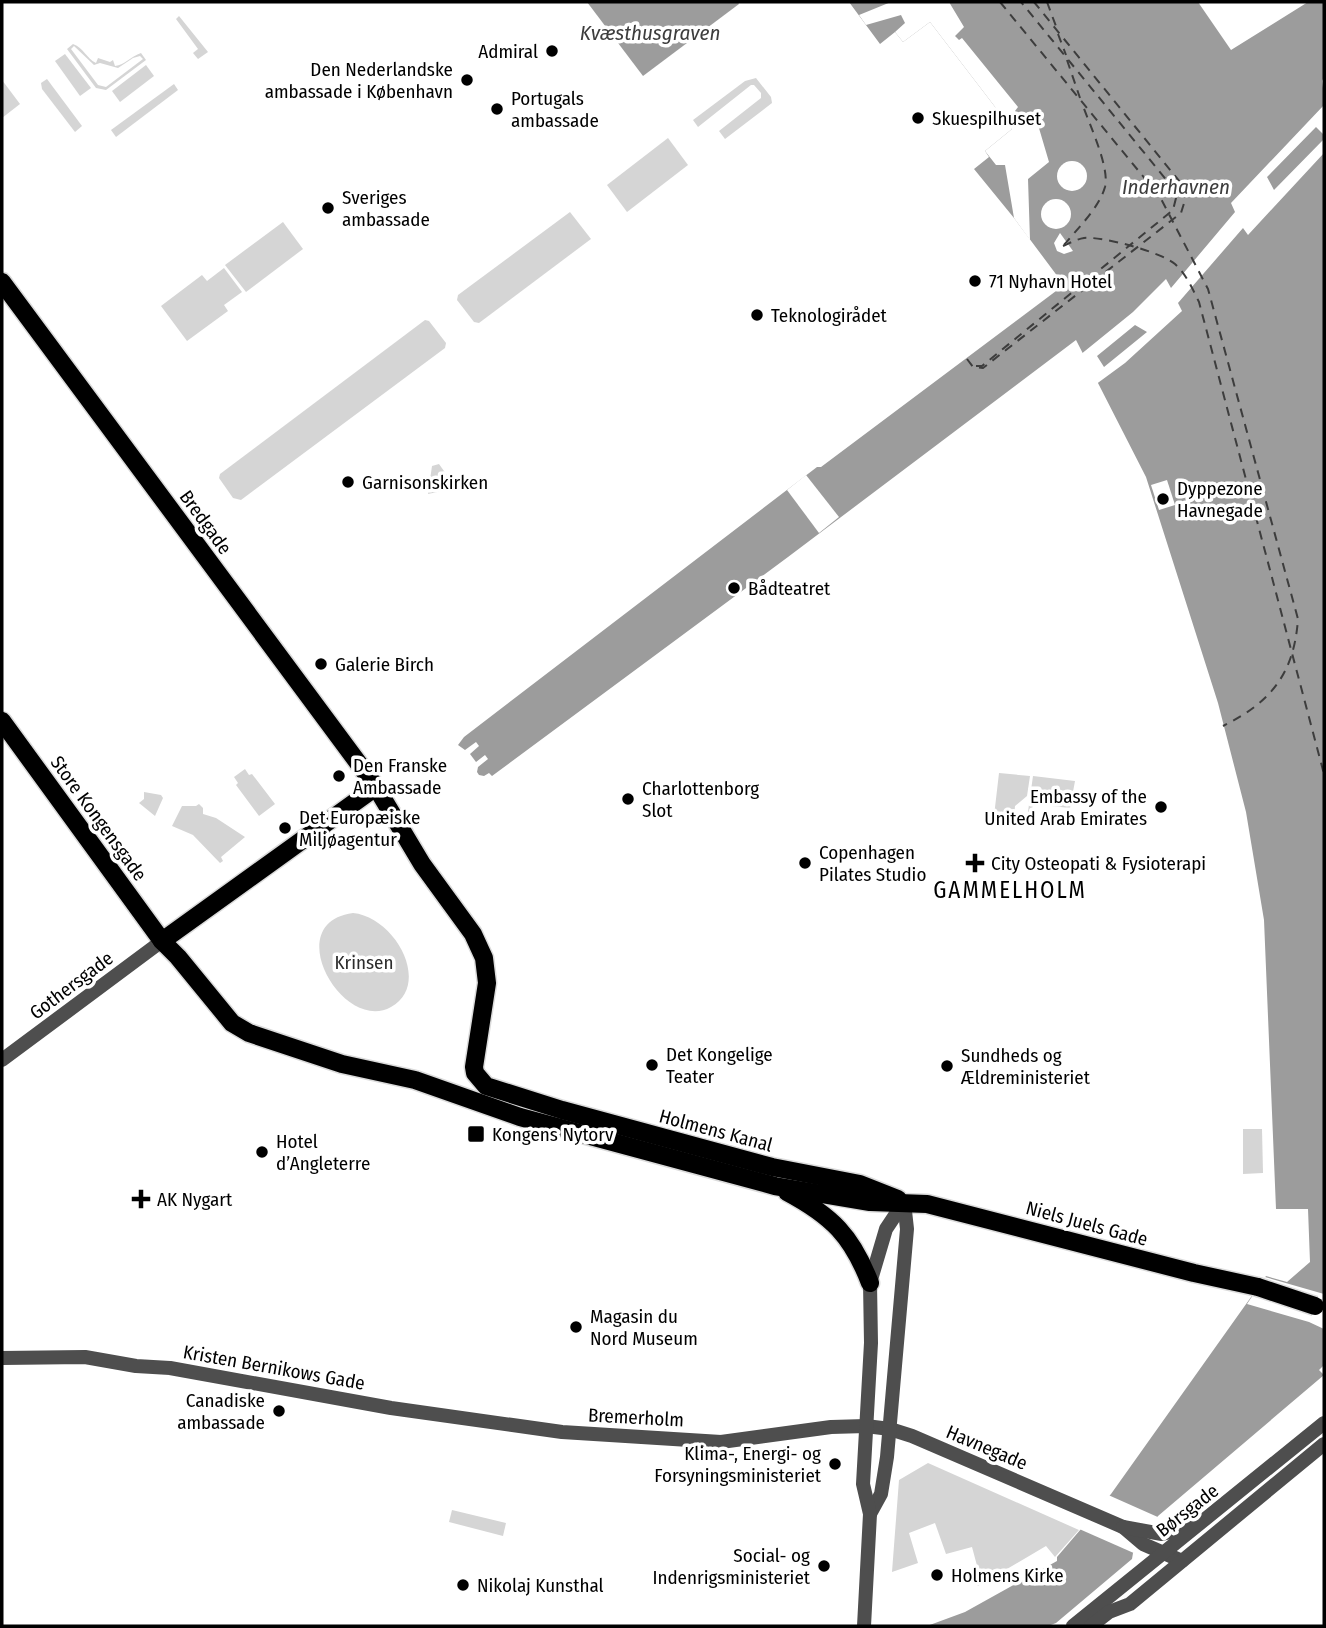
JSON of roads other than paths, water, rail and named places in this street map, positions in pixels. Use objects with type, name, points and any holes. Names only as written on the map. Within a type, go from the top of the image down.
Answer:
[{"type":"main road","name":"Bredgade","points":[[2,282],[376,787]]},
{"type":"main road","name":"Store Kongensgade","points":[[2,721],[162,941]]},
{"type":"main road","points":[[376,787],[422,864],[473,934],[484,957],[487,982],[474,1059],[475,1073],[453,1083],[423,1083],[342,1064],[249,1033],[228,1019],[162,941],[376,787]]},
{"type":"main road","name":"Holmens Kanal","points":[[475,1073],[486,1086],[515,1097],[772,1167],[860,1184],[904,1202]]},
{"type":"main road","name":"Holmens Kanal","points":[[423,1083],[520,1117],[775,1186],[870,1202],[904,1202]]},
{"type":"main road","points":[[775,1186],[812,1206],[839,1227],[860,1257],[870,1283]]},
{"type":"main road","name":"Niels Juels Gade","points":[[904,1202],[927,1204],[1258,1287],[1321,1308]]},
{"type":"street","name":"Gothersgade","points":[[2,1060],[162,941]]},
{"type":"street","points":[[864,1626],[870,1514],[863,1484],[872,1319],[870,1283],[886,1229],[904,1202]]},
{"type":"street","points":[[870,1514],[883,1487],[890,1429],[907,1230],[904,1202]]},
{"type":"street","name":"Kristen Bernikows Gade","points":[[2,1358],[85,1357],[136,1366],[170,1368],[404,1410]]},
{"type":"street","name":"Bremerholm","points":[[404,1410],[562,1432],[721,1442],[831,1427],[866,1426]]},
{"type":"street","name":"Børsgade","points":[[1073,1626],[1324,1423]]},
{"type":"street","name":"Havnegade","points":[[866,1426],[890,1429],[912,1436],[1123,1527]]},
{"type":"street","name":"Børsgade","points":[[1091,1626],[1109,1612],[1130,1604],[1324,1444]]},
{"type":"street","points":[[1123,1527],[1168,1534],[1201,1525]]},
{"type":"street","points":[[1123,1527],[1143,1544],[1182,1561]]},
{"type":"water","name":"Kvæsthusgraven","points":[[587,2],[738,2],[739,4],[643,76]]},
{"type":"water","name":"Inderhavnen","points":[[849,2],[1198,2],[1231,50],[1308,2],[1324,2],[1324,1365],[1319,1370],[1324,1375],[1158,1516],[1133,1553],[1132,1559],[1056,1623],[1048,1626],[927,1626],[965,1612],[1057,1561],[1057,1557],[1111,1494],[1266,1276],[1287,1282],[1310,1262],[1308,1209],[1276,1209],[1264,920],[1246,812],[1218,703],[1146,477],[1076,340],[492,776],[489,773],[479,775],[477,772],[478,767],[488,759],[485,755],[476,762],[470,754],[479,746],[476,742],[465,750],[458,745],[464,737],[817,467],[821,467],[1064,285],[974,169],[989,157],[985,151],[1012,129],[930,22],[903,42],[895,32],[880,44]]},
{"type":"place","name":"Admiral","points":[[552,51]]},
{"type":"place","name":"Den Nederlandske ambassade i København","points":[[467,80]]},
{"type":"place","name":"Portugals ambassade","points":[[497,109]]},
{"type":"place","name":"Skuespilhuset","points":[[918,118]]},
{"type":"place","name":"Sveriges ambassade","points":[[328,208]]},
{"type":"place","name":"71 Nyhavn Hotel","points":[[975,281]]},
{"type":"place","name":"Teknologirådet","points":[[757,315]]},
{"type":"place","name":"Garnisonskirken","points":[[348,482]]},
{"type":"place","name":"Dyppezone Havnegade","points":[[1163,499]]},
{"type":"place","name":"Bådteatret","points":[[734,588]]},
{"type":"place","name":"Galerie Birch","points":[[321,664]]},
{"type":"place","name":"Den Franske Ambassade","points":[[339,776]]},
{"type":"place","name":"Charlottenborg Slot","points":[[628,799]]},
{"type":"place","name":"Embassy of the United Arab Emirates","points":[[1161,807]]},
{"type":"place","name":"Det Europæiske Miljøagentur","points":[[285,828]]},
{"type":"place","name":"Copenhagen Pilates Studio","points":[[805,863]]},
{"type":"place","name":"City Osteopati & Fysioterapi","points":[[975,863]]},
{"type":"place","name":"Det Kongelige Teater","points":[[652,1065]]},
{"type":"place","name":"Sundheds og Ældreministeriet","points":[[947,1066]]},
{"type":"place","name":"Kongens Nytorv","points":[[476,1134]]},
{"type":"place","name":"Hotel d’Angleterre","points":[[262,1152]]},
{"type":"place","name":"AK Nygart","points":[[141,1199]]},
{"type":"place","name":"Magasin du Nord Museum","points":[[576,1327]]},
{"type":"place","name":"Canadiske ambassade","points":[[279,1411]]},
{"type":"place","name":"Klima-, Energi- og Forsyningsministeriet","points":[[835,1464]]},
{"type":"place","name":"Social- og Indenrigsministeriet","points":[[824,1566]]},
{"type":"place","name":"Holmens Kirke","points":[[937,1575]]},
{"type":"place","name":"Nikolaj Kunsthal","points":[[463,1585]]},
{"type":"district","name":"GAMMELHOLM","points":[[1010,890]]},
{"type":"park label","name":"Krinsen","points":[[364,962]]}]
